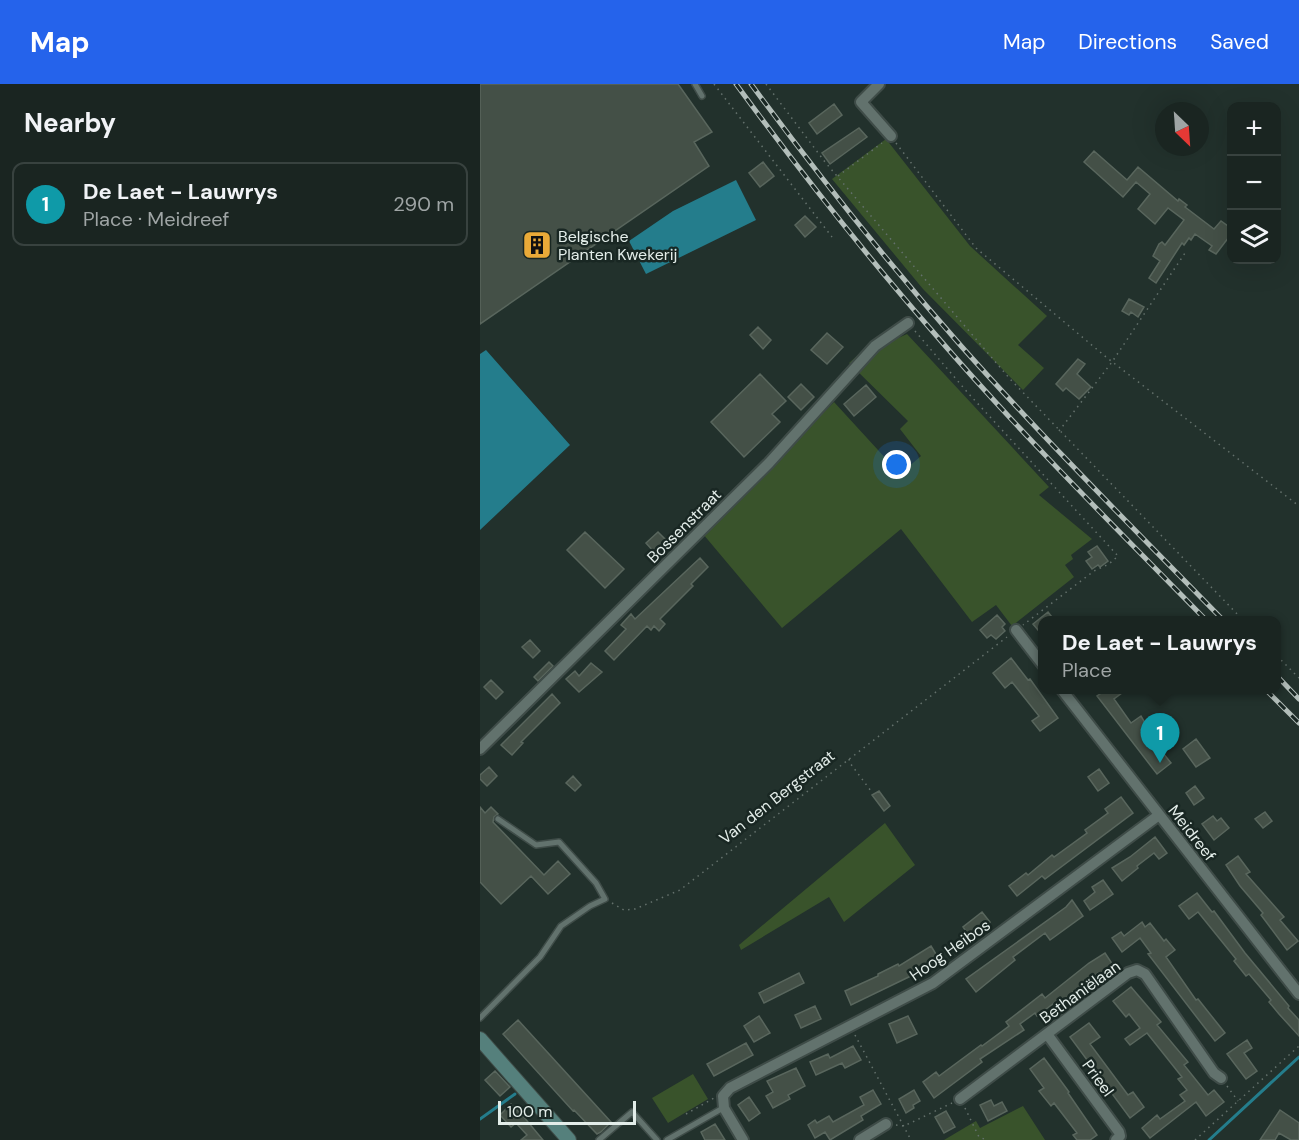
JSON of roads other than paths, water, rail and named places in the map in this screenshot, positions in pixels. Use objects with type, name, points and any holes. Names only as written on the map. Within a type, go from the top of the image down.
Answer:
[{"type":"street","points":[[879,84],[861,102],[891,136]]},
{"type":"street","name":"Bossenstraat","points":[[480,748],[769,463],[875,346],[908,323]]},
{"type":"street","points":[[1016,630],[1038,659]]},
{"type":"street","name":"Meidreef","points":[[1065,694],[1299,994]]},
{"type":"street","name":"Hoog Heibos","points":[[724,1108],[723,1096],[730,1088],[933,983],[1159,814]]},
{"type":"street","name":"Bethaniëlaan","points":[[960,1099],[1128,973],[1137,970],[1145,974],[1214,1073],[1221,1078]]},
{"type":"street","name":"Prieel","points":[[1047,1034],[1119,1132],[1120,1136],[1116,1140]]},
{"type":"street","points":[[481,1041],[569,1140]]},
{"type":"street","points":[[724,1108],[743,1140]]},
{"type":"street","points":[[860,1140],[886,1124]]},
{"type":"lane","points":[[694,84],[702,96]]},
{"type":"lane","points":[[480,1018],[540,957],[561,926],[590,906],[606,899],[596,883],[559,842],[536,845],[498,819]]},
{"type":"lane","points":[[667,1140],[724,1108]]},
{"type":"lane","points":[[599,1140],[632,1112],[657,1140]]},
{"type":"water","points":[[736,180],[756,220],[646,274],[629,241],[673,211]]},
{"type":"water","points":[[486,350],[570,445],[480,530],[480,354]]},
{"type":"waterway","points":[[1209,1140],[1299,1057]]},
{"type":"waterway","points":[[480,1119],[515,1094]]},
{"type":"railway","points":[[736,84],[857,242],[908,303],[1000,407],[1202,616]]},
{"type":"railway","points":[[751,84],[854,218],[962,347],[1058,451],[1219,616]]},
{"type":"railway","points":[[1281,680],[1299,699]]},
{"type":"railway","points":[[1270,694],[1299,723]]},
{"type":"place","name":"Belgische Planten Kwekerij","points":[[537,245]]},
{"type":"place","name":"De Laet - Lauwrys","points":[[1160,763]]}]
